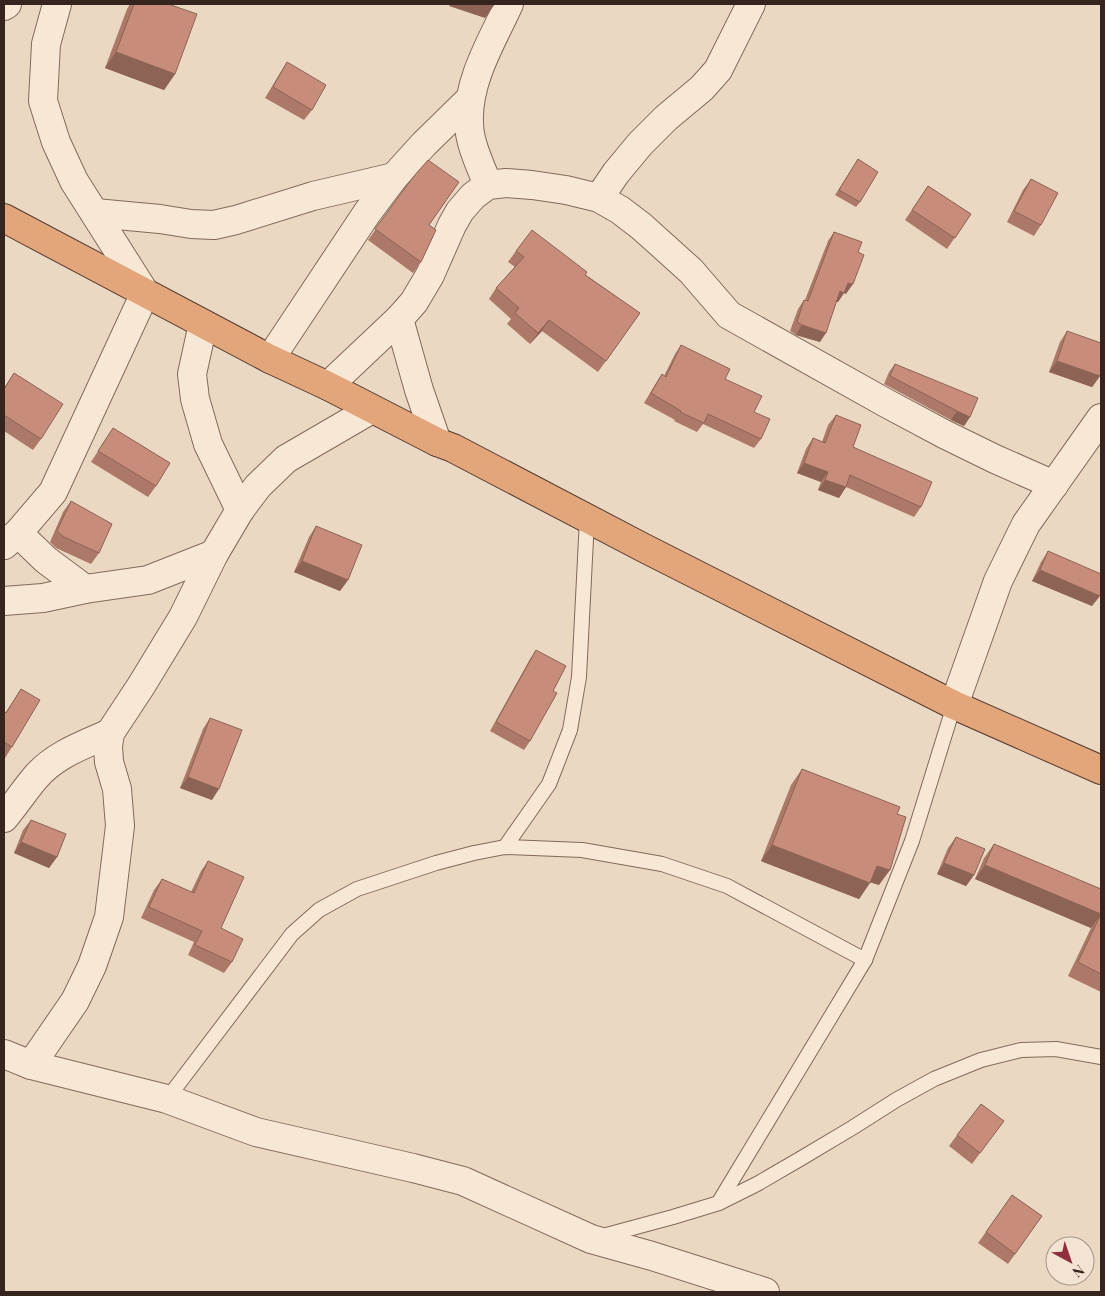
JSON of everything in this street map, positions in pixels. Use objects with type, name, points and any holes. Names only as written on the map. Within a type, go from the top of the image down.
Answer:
[{"type":"highway","points":[[4,218],[270,359],[328,386],[437,442],[453,448],[587,519],[954,705],[1101,770]]},
{"type":"street","points":[[36,4],[46,44]]},
{"type":"street","points":[[56,4],[46,44],[43,101],[56,142],[74,181],[145,293],[53,492],[11,539],[46,560],[85,589]]},
{"type":"street","points":[[488,186],[473,144],[469,125],[470,98],[478,72],[509,4]]},
{"type":"street","points":[[599,198],[616,172],[640,144],[666,118],[702,88],[718,70],[751,4]]},
{"type":"street","points":[[270,359],[367,213],[394,176],[470,98]]},
{"type":"street","points":[[95,213],[214,225],[313,196],[394,176]]},
{"type":"street","points":[[328,386],[400,319],[414,302],[430,275],[452,225],[460,211],[473,196],[488,186],[506,183],[532,185],[566,190],[599,198],[620,210],[648,232],[691,271],[729,315],[944,434],[1054,485]]},
{"type":"street","points":[[400,319],[414,374],[437,442]]},
{"type":"street","points":[[203,324],[192,374],[195,399],[208,444],[240,510]]},
{"type":"street","points":[[31,1065],[75,1001],[92,966],[109,917],[120,826],[117,789],[109,762],[108,746],[110,733],[183,617],[214,554],[240,510],[258,486],[286,459],[372,409]]},
{"type":"street","points":[[954,705],[998,581],[1026,524],[1101,418]]},
{"type":"street","points":[[4,601],[43,598],[85,589],[103,588],[148,580],[214,554]]},
{"type":"street","points":[[4,818],[35,777],[52,762],[69,751],[110,733]]},
{"type":"street","points":[[4,1054],[31,1065],[167,1099],[256,1132],[463,1181],[591,1239],[652,1256],[765,1292]]},
{"type":"lane","points":[[505,848],[549,784],[570,730],[579,677],[587,519]]},
{"type":"lane","points":[[719,1203],[865,960],[912,841],[954,705]]},
{"type":"lane","points":[[167,1099],[292,934],[319,910],[357,889],[394,876],[474,853],[505,848],[582,850],[662,864],[727,886],[865,960]]},
{"type":"lane","points":[[591,1239],[719,1203],[792,1164],[934,1079],[981,1060],[1021,1050],[1056,1049],[1101,1057]]},
{"type":"building","points":[[134,4],[168,4],[197,14],[175,74],[116,52]]},
{"type":"building","points":[[287,62],[326,85],[312,110],[273,87]]},
{"type":"building","points":[[858,159],[878,172],[860,202],[839,190]]},
{"type":"building","points":[[428,160],[459,182],[429,225],[436,230],[421,262],[375,229]]},
{"type":"building","points":[[1031,179],[1058,193],[1041,225],[1014,211]]},
{"type":"building","points":[[928,186],[971,214],[955,238],[912,210]]},
{"type":"building","points":[[532,230],[587,272],[585,275],[640,313],[606,361],[549,320],[538,333],[515,313],[519,308],[496,288],[524,257],[516,251]]},
{"type":"building","points":[[834,232],[862,242],[858,252],[864,255],[853,284],[848,283],[844,293],[840,291],[826,333],[797,322],[804,300],[808,301]]},
{"type":"building","points":[[1067,331],[1101,343],[1100,376],[1057,361]]},
{"type":"building","points":[[681,345],[730,369],[725,379],[762,396],[754,412],[770,419],[761,439],[708,414],[704,423],[680,412],[651,393],[662,374],[666,377]]},
{"type":"building","points":[[895,364],[978,398],[970,417],[890,376]]},
{"type":"building","points":[[14,373],[63,404],[41,439],[4,415],[4,389]]},
{"type":"building","points":[[836,415],[861,425],[853,447],[932,482],[921,507],[850,475],[846,487],[825,480],[828,472],[804,463],[813,438],[825,443]]},
{"type":"building","points":[[113,428],[170,463],[156,486],[98,451]]},
{"type":"building","points":[[71,501],[112,524],[99,553],[64,537],[57,531]]},
{"type":"building","points":[[316,526],[362,545],[348,580],[302,561]]},
{"type":"building","points":[[1048,551],[1101,574],[1100,596],[1040,570]]},
{"type":"building","points":[[536,650],[566,666],[553,691],[557,693],[530,741],[496,722]]},
{"type":"building","points":[[21,689],[40,700],[12,747],[4,742],[4,711],[6,713]]},
{"type":"building","points":[[210,718],[242,730],[219,789],[188,777]]},
{"type":"building","points":[[802,769],[900,807],[897,814],[906,817],[890,870],[877,866],[870,883],[772,845]]},
{"type":"building","points":[[31,820],[66,834],[57,857],[21,842]]},
{"type":"building","points":[[956,837],[985,849],[974,875],[944,863]]},
{"type":"building","points":[[994,844],[1101,889],[1101,914],[985,865]]},
{"type":"building","points":[[208,861],[244,877],[221,928],[243,939],[232,962],[195,945],[202,931],[149,907],[162,879],[194,893]]},
{"type":"building","points":[[1101,914],[1101,974],[1078,962]]},
{"type":"building","points":[[981,1104],[1004,1121],[980,1153],[957,1135]]},
{"type":"building","points":[[1012,1195],[1042,1216],[1015,1254],[986,1232]]}]
